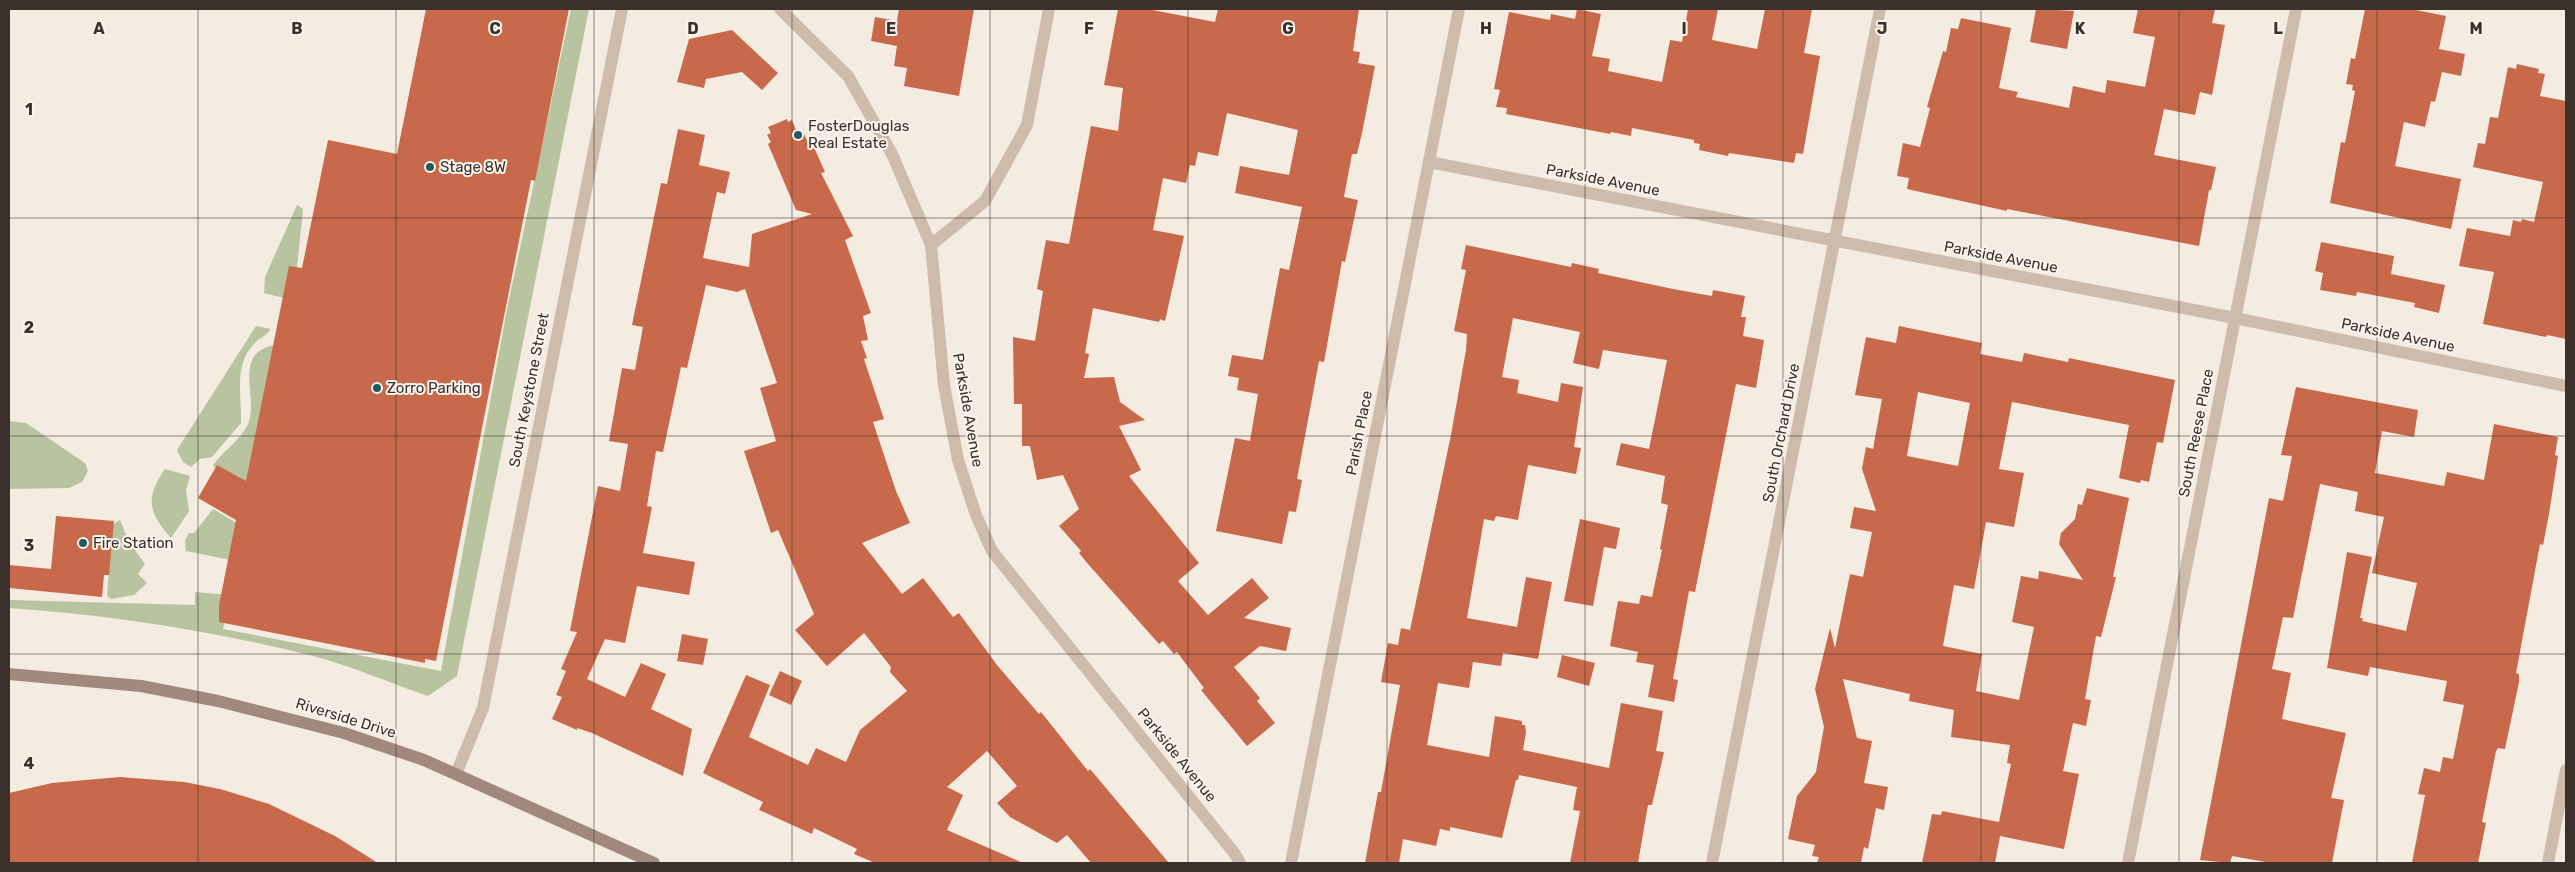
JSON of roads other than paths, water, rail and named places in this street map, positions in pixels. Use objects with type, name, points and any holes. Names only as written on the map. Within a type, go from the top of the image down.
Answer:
[{"type":"main road","name":"Riverside Drive","points":[[9,674],[141,686],[218,701],[369,741],[424,760],[654,863]]},
{"type":"street","name":"South Keystone Street","points":[[456,774],[483,708],[622,9]]},
{"type":"street","name":"Parkside Avenue","points":[[780,9],[848,76],[892,154],[931,245],[944,385],[958,460],[976,514],[992,551],[1235,854],[1240,863]]},
{"type":"street","points":[[931,245],[985,201],[1027,125],[1049,9]]},
{"type":"street","name":"Parish Place","points":[[1291,863],[1459,9]]},
{"type":"street","name":"South Orchard Drive","points":[[1712,863],[1836,241],[1880,9]]},
{"type":"street","name":"South Reese Place","points":[[2128,863],[2296,9]]},
{"type":"street","name":"Parkside Avenue","points":[[1428,162],[2235,318],[2566,386]]},
{"type":"street","points":[[2548,863],[2566,770]]},
{"type":"place","name":"FosterDouglas Real Estate","points":[[798,135]]},
{"type":"place","name":"Stage 8W","points":[[430,167]]},
{"type":"place","name":"Zorro Parking","points":[[377,388]]},
{"type":"place","name":"Fire Station","points":[[83,543]]}]
